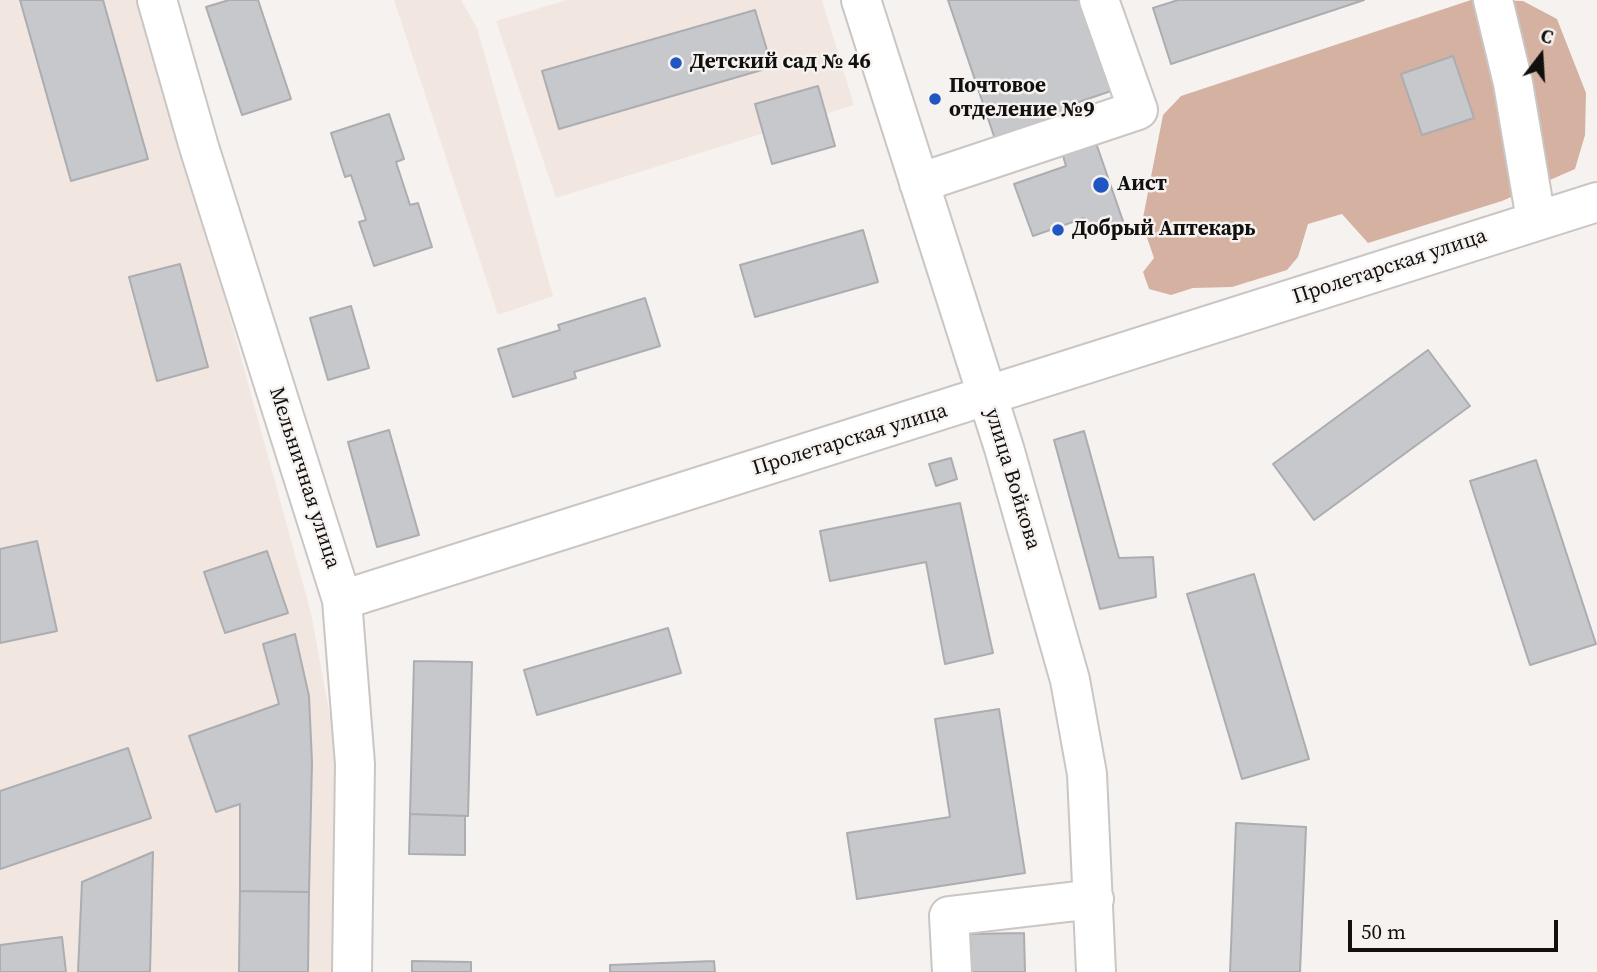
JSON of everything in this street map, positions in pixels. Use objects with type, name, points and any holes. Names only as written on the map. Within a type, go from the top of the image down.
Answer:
[{"type":"street","name":"Мельничная улица","points":[[157,0],[199,147],[342,600],[355,764],[352,972]]},
{"type":"street","name":"улица Войкова","points":[[861,0],[987,397],[1070,680],[1087,774],[1096,972]]},
{"type":"street","points":[[919,183],[1138,110],[1099,0]]},
{"type":"street","points":[[1493,0],[1513,83],[1536,220]]},
{"type":"street","name":"Пролетарская улица","points":[[342,600],[987,397],[1536,220],[1595,211]]},
{"type":"street","points":[[952,972],[949,916],[1094,900]]},
{"type":"shaded area","points":[[0,0],[143,0],[311,613],[338,760],[336,972],[0,972]]},
{"type":"shaded area","points":[[394,0],[461,0],[477,28],[553,296],[498,315]]},
{"type":"shaded area","name":"Детский сад № 46","points":[[567,0],[822,0],[854,105],[556,198],[496,21]]},
{"type":"shaded area","points":[[1471,0],[1523,1],[1557,19],[1586,93],[1585,135],[1575,169],[1502,201],[1368,243],[1342,214],[1308,224],[1298,257],[1287,270],[1232,287],[1193,288],[1171,295],[1149,289],[1143,272],[1154,258],[1142,223],[1163,115],[1181,96]]},
{"type":"building","points":[[20,0],[103,0],[148,159],[71,181]]},
{"type":"building","points":[[229,0],[258,0],[291,99],[242,115],[206,7]]},
{"type":"building","points":[[948,0],[1083,0],[1114,90],[1064,107],[1069,121],[997,145]]},
{"type":"building","points":[[1178,0],[1364,0],[1171,64],[1153,8]]},
{"type":"building","points":[[755,10],[772,67],[559,129],[542,71]]},
{"type":"building","points":[[1453,56],[1474,118],[1422,135],[1401,74]]},
{"type":"building","points":[[818,86],[835,146],[772,164],[755,104]]},
{"type":"building","points":[[389,114],[404,159],[396,162],[410,205],[418,203],[432,247],[374,266],[359,222],[366,220],[351,175],[345,177],[331,133]]},
{"type":"building","points":[[1095,140],[1124,224],[1090,236],[1084,218],[1033,236],[1014,184],[1066,166],[1062,152]]},
{"type":"building","points":[[863,230],[878,282],[755,317],[740,265]]},
{"type":"building","points":[[180,264],[208,367],[157,381],[129,277]]},
{"type":"building","points":[[645,298],[660,346],[574,372],[576,378],[513,397],[498,349],[560,330],[558,325]]},
{"type":"building","points":[[351,306],[369,368],[328,380],[310,318]]},
{"type":"building","points":[[1428,350],[1470,406],[1314,520],[1273,464]]},
{"type":"building","points":[[389,430],[419,535],[377,547],[348,442]]},
{"type":"building","points":[[1084,431],[1119,558],[1153,557],[1156,597],[1100,609],[1054,440]]},
{"type":"building","points":[[951,458],[957,479],[936,486],[929,464]]},
{"type":"building","points":[[1536,460],[1596,644],[1530,665],[1470,481]]},
{"type":"building","points":[[960,503],[993,653],[945,664],[926,562],[830,581],[820,531]]},
{"type":"building","points":[[37,541],[57,631],[0,643],[0,549]]},
{"type":"building","points":[[267,551],[288,613],[225,633],[204,572]]},
{"type":"building","points":[[1254,574],[1309,759],[1242,779],[1187,594]]},
{"type":"building","points":[[668,628],[681,673],[537,715],[524,670]]},
{"type":"building","points":[[295,634],[309,696],[312,762],[309,892],[240,891],[240,804],[216,812],[189,736],[279,704],[263,644]]},
{"type":"building","points":[[414,661],[472,662],[468,816],[410,814]]},
{"type":"building","points":[[999,709],[1025,873],[857,899],[847,833],[950,817],[935,719]]},
{"type":"building","points":[[128,748],[151,818],[0,869],[0,791]]},
{"type":"building","points":[[410,814],[465,816],[465,855],[409,854]]},
{"type":"building","points":[[1236,823],[1306,827],[1300,972],[1230,972]]},
{"type":"building","points":[[153,852],[150,972],[78,972],[82,882]]},
{"type":"building","points":[[240,891],[309,892],[308,972],[239,972]]},
{"type":"building","points":[[1024,933],[1025,972],[971,972],[970,934]]},
{"type":"building","points":[[62,937],[66,972],[0,972],[0,945]]},
{"type":"building","points":[[412,961],[471,962],[471,972],[412,972]]},
{"type":"building","points":[[714,961],[715,972],[610,972],[610,965]]},
{"type":"place","name":"Детский сад № 46","points":[[676,63]]},
{"type":"place","name":"Почтовое отделение №9","points":[[935,99]]},
{"type":"place","name":"Аист","points":[[1101,185]]},
{"type":"place","name":"Добрый Аптекарь","points":[[1058,230]]}]
